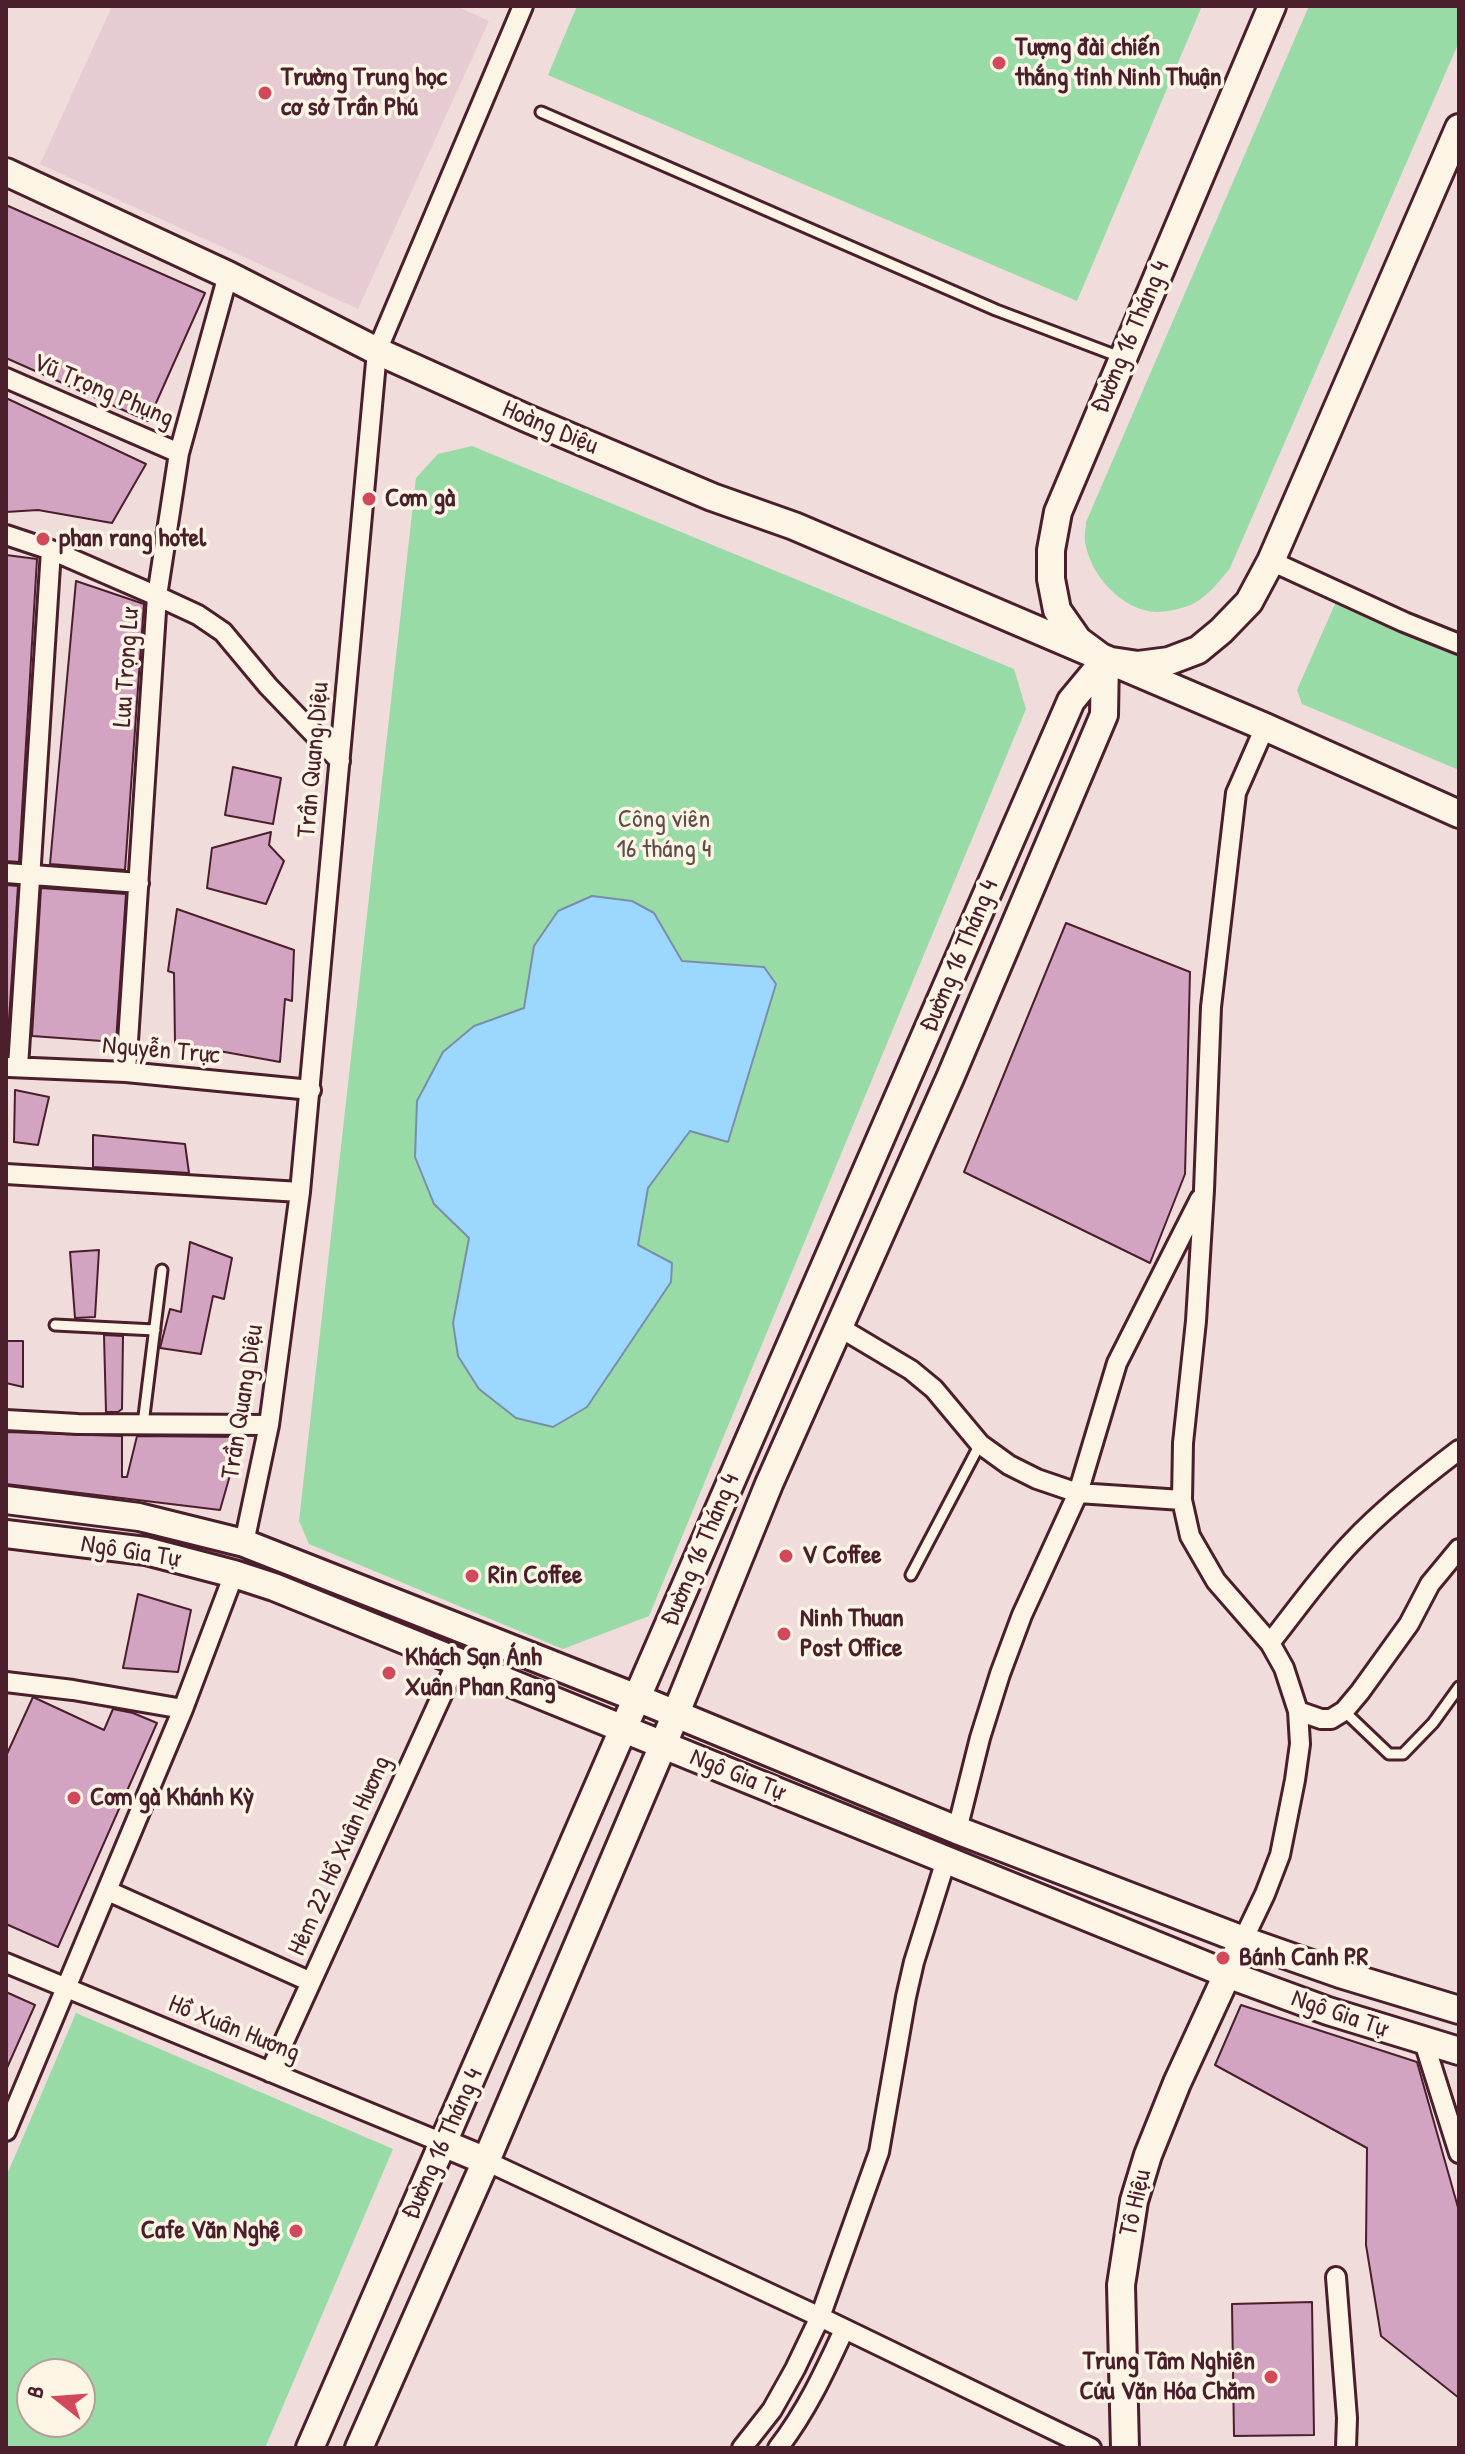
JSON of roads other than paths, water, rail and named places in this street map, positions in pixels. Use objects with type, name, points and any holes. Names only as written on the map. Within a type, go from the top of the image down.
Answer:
[{"type":"main road","name":"Đường 16 Tháng 4","points":[[1105,660],[1078,640],[1057,610],[1051,579],[1051,550],[1058,512],[1272,6]]},
{"type":"main road","points":[[1105,660],[1138,665],[1169,661],[1198,650],[1249,602],[1271,561],[1459,128]]},
{"type":"main road","name":"Hoàng Diệu","points":[[6,172],[228,275],[377,351],[583,443],[712,497],[794,526],[1265,727],[1459,814]]},
{"type":"main road","name":"Đường 16 Tháng 4","points":[[310,2448],[1071,701],[1105,660]]},
{"type":"main road","name":"Đường 16 Tháng 4","points":[[359,2448],[486,2161],[663,1745],[769,1484],[950,1078],[1104,715],[1105,660]]},
{"type":"main road","points":[[914,1063],[950,1078]]},
{"type":"main road","points":[[851,1206],[886,1219]]},
{"type":"main road","points":[[735,1471],[769,1484]]},
{"type":"main road","name":"Ngô Gia Tự","points":[[6,1500],[139,1517],[244,1543],[637,1698],[957,1830],[1243,1940],[1340,1974],[1459,2010]]},
{"type":"main road","name":"Ngô Gia Tự","points":[[6,1534],[146,1551],[274,1587],[1227,1974],[1328,2011],[1459,2051]]},
{"type":"main road","points":[[234,1574],[244,1543]]},
{"type":"main road","points":[[946,1860],[957,1830]]},
{"type":"main road","name":"Tô Hiệu","points":[[1125,2448],[1121,2285],[1134,2201],[1148,2155],[1177,2083],[1243,1940]]},
{"type":"main road","points":[[1424,2042],[1433,2003]]},
{"type":"main road","points":[[443,2143],[486,2161]]},
{"type":"main road","points":[[341,2377],[382,2396]]},
{"type":"street","name":"Trần Quang Diệu","points":[[244,1543],[269,1425],[300,1192],[377,351],[523,6]]},
{"type":"street","name":"Lưu Trọng Lư","points":[[126,1072],[157,596],[179,453],[228,275]]},
{"type":"street","name":"Vũ Trọng Phụng","points":[[6,378],[179,453]]},
{"type":"street","points":[[6,535],[51,550],[198,615],[223,632],[268,686],[340,761]]},
{"type":"street","points":[[12,1067],[30,876],[51,550]]},
{"type":"street","points":[[1271,561],[1459,644]]},
{"type":"street","points":[[1243,1940],[1280,1855],[1300,1744],[1298,1711],[1284,1668],[1270,1643],[1216,1581],[1190,1536],[1182,1500],[1183,1443],[1196,1321],[1211,1007],[1236,793],[1265,727]]},
{"type":"street","points":[[6,873],[139,883]]},
{"type":"street","name":"Nguyễn Trực","points":[[12,1067],[126,1072],[311,1090]]},
{"type":"street","points":[[6,1174],[300,1192]]},
{"type":"street","points":[[957,1830],[1000,1674],[1022,1615],[1078,1493],[1117,1363],[1204,1190]]},
{"type":"street","points":[[839,1327],[911,1370],[934,1389],[980,1444],[1009,1465],[1078,1493],[1182,1500]]},
{"type":"street","points":[[6,1420],[269,1425]]},
{"type":"street","points":[[1270,1643],[1353,1541],[1459,1450]]},
{"type":"street","points":[[1298,1711],[1321,1719],[1331,1719],[1344,1711],[1409,1624],[1430,1584],[1459,1549]]},
{"type":"street","points":[[6,2131],[183,1709],[234,1574]]},
{"type":"street","name":"Hẻm 22 Hồ Xuân Hương","points":[[270,2072],[457,1662]]},
{"type":"street","points":[[6,1682],[183,1709]]},
{"type":"street","points":[[742,2448],[772,2410],[820,2317],[879,2152],[911,1974],[946,1860]]},
{"type":"street","points":[[108,1891],[311,1982]]},
{"type":"street","name":"Hồ Xuân Hương","points":[[6,1963],[443,2143]]},
{"type":"street","points":[[1424,2042],[1459,2153]]},
{"type":"street","points":[[486,2161],[1091,2448]]},
{"type":"street","points":[[1336,2277],[1347,2418],[1346,2448]]},
{"type":"street","points":[[778,2448],[820,2383],[844,2330]]},
{"type":"street","points":[[795,2369],[820,2383]]},
{"type":"street","points":[[772,2410],[795,2426]]},
{"type":"lane","points":[[541,112],[996,310],[1122,358]]},
{"type":"lane","points":[[143,1424],[162,1270]]},
{"type":"lane","points":[[55,1325],[155,1330]]},
{"type":"lane","points":[[911,1575],[980,1444]]},
{"type":"lane","points":[[1344,1711],[1389,1754],[1403,1754],[1433,1723],[1459,1687]]},
{"type":"water","points":[[592,896],[632,901],[654,913],[682,961],[764,967],[776,984],[728,1142],[690,1131],[648,1188],[638,1245],[672,1263],[671,1282],[587,1407],[553,1427],[516,1418],[479,1389],[458,1356],[453,1323],[469,1238],[434,1204],[415,1157],[417,1101],[443,1052],[474,1026],[524,1008],[534,946],[558,911]]},
{"type":"place","name":"Tượng đài chiến thắng tỉnh Ninh Thuận","points":[[999,63]]},
{"type":"place","name":"Trường Trung học cơ sở Trần Phú","points":[[265,93]]},
{"type":"place","name":"Cơm gà","points":[[369,499]]},
{"type":"place","name":"phan rang hotel","points":[[43,539]]},
{"type":"place","name":"V Coffee","points":[[786,1556]]},
{"type":"place","name":"Rin Coffee","points":[[472,1576]]},
{"type":"place","name":"Ninh Thuan Post Office","points":[[784,1634]]},
{"type":"place","name":"Khách Sạn Ánh Xuân Phan Rang","points":[[389,1673]]},
{"type":"place","name":"Cơm gà Khánh Kỳ","points":[[74,1798]]},
{"type":"place","name":"Bánh Canh PR","points":[[1223,1958]]},
{"type":"place","name":"Cafe Văn Nghệ","points":[[296,2231]]},
{"type":"place","name":"Trung Tâm Nghiên Cứu Văn Hóa Chăm","points":[[1271,2377]]},
{"type":"park label","name":"Công viên 16 tháng 4","points":[[664,835]]}]
